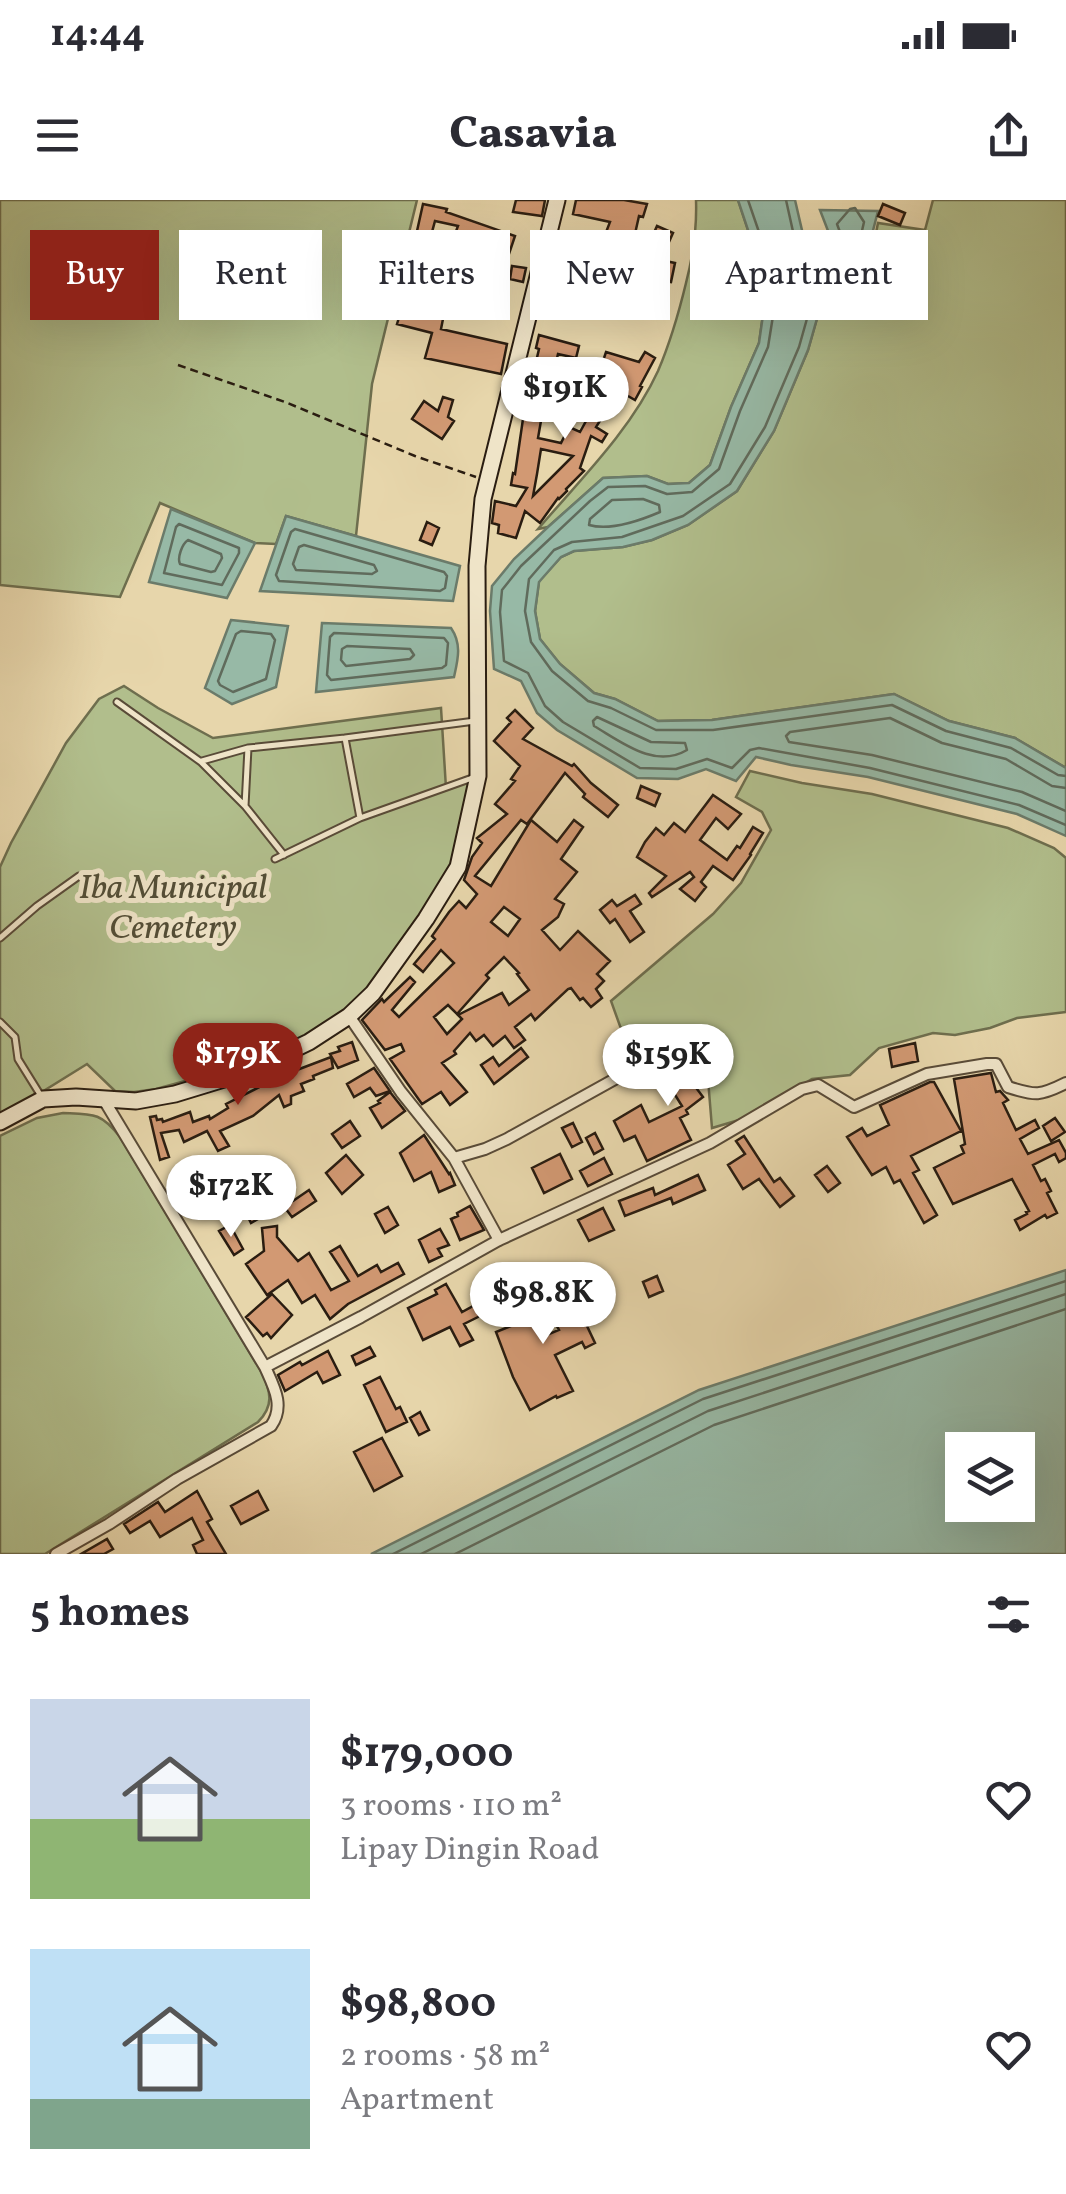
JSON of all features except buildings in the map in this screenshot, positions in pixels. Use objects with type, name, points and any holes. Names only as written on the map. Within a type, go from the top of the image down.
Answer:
[{"type":"street","points":[[0,1122],[44,1099],[76,1097],[136,1102],[176,1094],[247,1072],[309,1042],[374,994],[458,867],[478,776],[477,566],[486,480],[557,200]]},
{"type":"street","points":[[349,1016],[454,1158],[500,1240]]},
{"type":"street","points":[[454,1158],[506,1139],[642,1064],[691,1050]]},
{"type":"street","points":[[265,1367],[500,1240],[694,1151],[802,1089],[818,1086],[854,1107],[928,1074],[987,1064],[996,1064],[1008,1088],[1032,1095],[1066,1082]]},
{"type":"street","points":[[56,1554],[271,1426],[278,1417],[277,1394],[265,1367],[104,1100]]},
{"type":"lane","points":[[116,702],[200,762],[246,806],[284,855]]},
{"type":"lane","points":[[200,762],[248,748],[477,720]]},
{"type":"lane","points":[[345,738],[360,818]]},
{"type":"lane","points":[[246,806],[248,748]]},
{"type":"lane","points":[[275,859],[360,818],[478,776]]},
{"type":"lane","points":[[0,938],[79,876]]},
{"type":"lane","points":[[0,1022],[15,1037],[18,1058],[44,1099]]},
{"type":"path","points":[[178,365],[486,480]]},
{"type":"green space","points":[[0,200],[417,200],[410,230],[342,230],[342,320],[388,320],[372,384],[356,536],[286,516],[276,544],[255,543],[160,503],[120,597],[0,585]]},
{"type":"green space","points":[[696,200],[738,200],[748,230],[695,230]]},
{"type":"green space","points":[[933,200],[1066,200],[1066,768],[1015,738],[949,721],[894,694],[712,720],[658,721],[594,693],[560,664],[540,639],[535,611],[539,581],[561,557],[574,551],[652,540],[688,525],[737,491],[774,431],[817,320],[928,320],[925,230]]},
{"type":"green space","points":[[878,223],[925,230],[877,230]]},
{"type":"green space","points":[[690,261],[690,320],[762,320],[759,343],[710,465],[689,483],[668,484],[647,476],[603,478],[548,527],[538,529],[619,434],[647,393],[674,327]]},
{"type":"green space","name":"Iba Municipal Cemetery","points":[[124,686],[213,738],[441,708],[446,788],[472,779],[453,869],[403,947],[346,1015],[251,1063],[156,1089],[115,1091],[87,1064],[0,1118],[0,867],[66,743],[99,699]]},
{"type":"green space","points":[[750,771],[872,794],[1008,828],[1054,848],[1066,858],[1066,1012],[1017,1018],[955,1035],[933,1033],[879,1048],[850,1075],[812,1079],[749,1117],[712,1128],[707,1067],[721,1063],[723,1045],[700,1031],[654,1051],[631,1046],[611,1001],[713,914],[741,883],[771,830],[762,812],[736,797]]},
{"type":"green space","points":[[63,1113],[95,1116],[120,1137],[262,1373],[269,1404],[258,1422],[45,1554],[0,1554],[0,1136],[37,1118]]},
{"type":"water","points":[[738,200],[795,200],[802,230],[748,230]]},
{"type":"water","points":[[820,210],[878,211],[873,230],[828,230]]},
{"type":"water","points":[[762,320],[817,320],[774,431],[737,491],[688,525],[652,540],[574,551],[561,557],[539,582],[535,611],[540,639],[560,664],[594,693],[658,721],[712,720],[894,694],[949,721],[1015,738],[1066,768],[1066,836],[1017,814],[868,777],[756,757],[736,781],[706,769],[678,779],[637,778],[557,730],[537,713],[521,681],[494,669],[492,586],[514,559],[603,478],[647,476],[668,484],[689,483],[710,465],[759,343]]},
{"type":"water","points":[[171,509],[255,543],[227,598],[149,582]]},
{"type":"water","points":[[286,516],[460,566],[453,601],[260,591]]},
{"type":"water","points":[[231,620],[288,626],[276,687],[232,704],[205,688]]},
{"type":"water","points":[[322,623],[451,628],[458,646],[454,677],[316,692]]},
{"type":"water","points":[[1066,1270],[1066,1554],[371,1554],[699,1390]]}]
